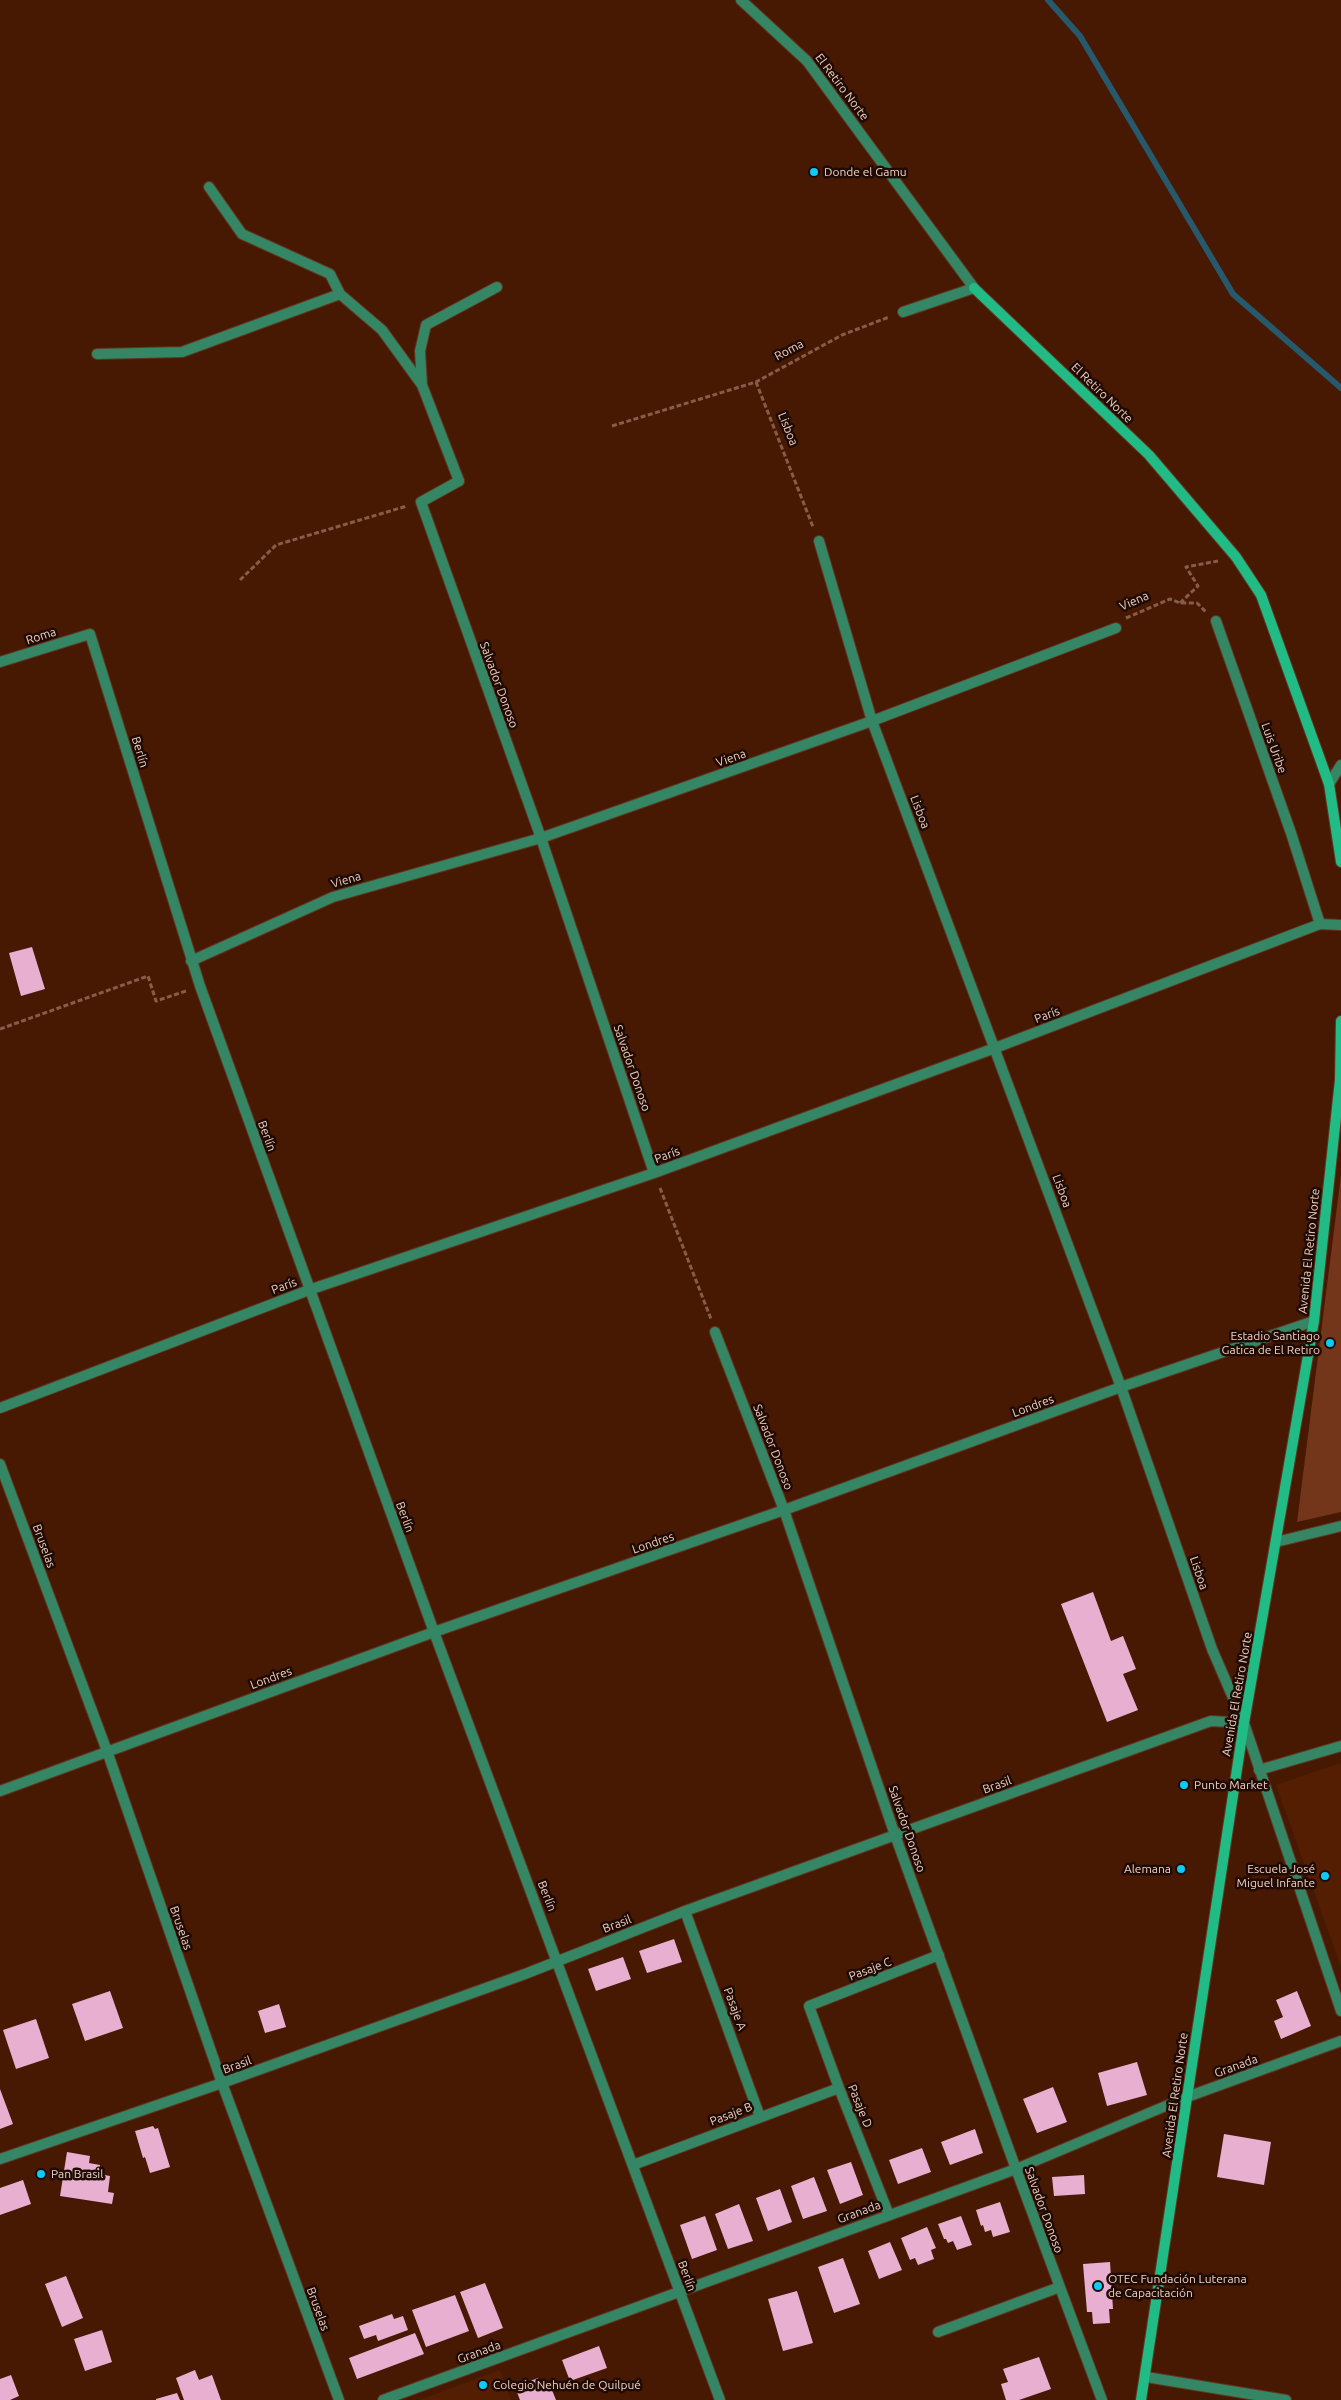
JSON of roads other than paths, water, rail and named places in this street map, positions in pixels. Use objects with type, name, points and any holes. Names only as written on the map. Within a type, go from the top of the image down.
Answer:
[{"type":"street","name":"El Retiro Norte","points":[[741,0],[807,60],[974,288],[1149,455],[1236,557],[1261,595],[1329,784],[1341,862]]},
{"type":"street","points":[[209,187],[242,234],[330,274],[340,294],[382,330],[422,385]]},
{"type":"street","points":[[422,385],[420,351],[426,325],[497,286]]},
{"type":"street","points":[[903,312],[974,288]]},
{"type":"street","points":[[98,354],[182,352],[340,294]]},
{"type":"street","name":"Salvador Donoso","points":[[422,385],[459,481],[421,502],[541,838],[654,1173]]},
{"type":"street","name":"Lisboa","points":[[819,541],[872,721],[1121,1387],[1212,1648],[1244,1722],[1341,2011]]},
{"type":"street","name":"Luis Uribe","points":[[1216,621],[1291,834],[1320,924]]},
{"type":"street","name":"Viena","points":[[191,961],[333,897],[541,838],[872,721],[1116,628]]},
{"type":"street","name":"Roma","points":[[0,662],[90,634]]},
{"type":"street","name":"Berlín","points":[[90,634],[191,961],[434,1632],[720,2400]]},
{"type":"street","points":[[1329,784],[1341,765]]},
{"type":"street","name":"París","points":[[0,1408],[310,1290],[654,1173],[995,1048],[1320,924],[1341,925]]},
{"type":"street","name":"Avenida El Retiro Norte","points":[[1141,2400],[1244,1722],[1314,1321],[1340,1080],[1341,1021]]},
{"type":"street","name":"Londres","points":[[0,1790],[434,1632],[784,1510],[1121,1387],[1314,1321]]},
{"type":"street","name":"Salvador Donoso","points":[[715,1332],[784,1510],[895,1835],[1102,2400]]},
{"type":"street","name":"Bruselas","points":[[0,1464],[107,1751],[222,2083],[339,2400]]},
{"type":"street","points":[[1276,1542],[1341,1526]]},
{"type":"street","name":"Brasil","points":[[0,2159],[222,2083],[525,1974],[685,1911],[1211,1721],[1244,1722]]},
{"type":"street","points":[[1260,1770],[1341,1746]]},
{"type":"street","name":"Pasaje A","points":[[685,1911],[760,2117]]},
{"type":"street","name":"Pasaje C","points":[[809,2006],[939,1955]]},
{"type":"street","name":"Pasaje D","points":[[809,2006],[838,2088],[889,2215]]},
{"type":"street","name":"Granada","points":[[383,2400],[1016,2169],[1187,2097],[1341,2041]]},
{"type":"street","name":"Pasaje B","points":[[633,2165],[838,2088]]},
{"type":"street","points":[[938,2332],[1060,2287]]},
{"type":"street","points":[[1146,2377],[1286,2400]]},
{"type":"waterway","points":[[1048,0],[1080,36],[1233,294],[1341,388]]},
{"type":"place","name":"Donde el Gamu","points":[[814,172]]},
{"type":"place","name":"Estadio Santiago Gatica de El Retiro","points":[[1330,1343]]},
{"type":"place","name":"Punto Market","points":[[1184,1785]]},
{"type":"place","name":"Alemana","points":[[1181,1869]]},
{"type":"place","name":"Escuela José Miguel Infante","points":[[1325,1876]]},
{"type":"place","name":"Pan Brasil","points":[[41,2174]]},
{"type":"place","name":"OTEC Fundación Luterana de Capacitación","points":[[1098,2286]]},
{"type":"place","name":"Colegio Nehuén de Quilpué","points":[[483,2385]]}]
